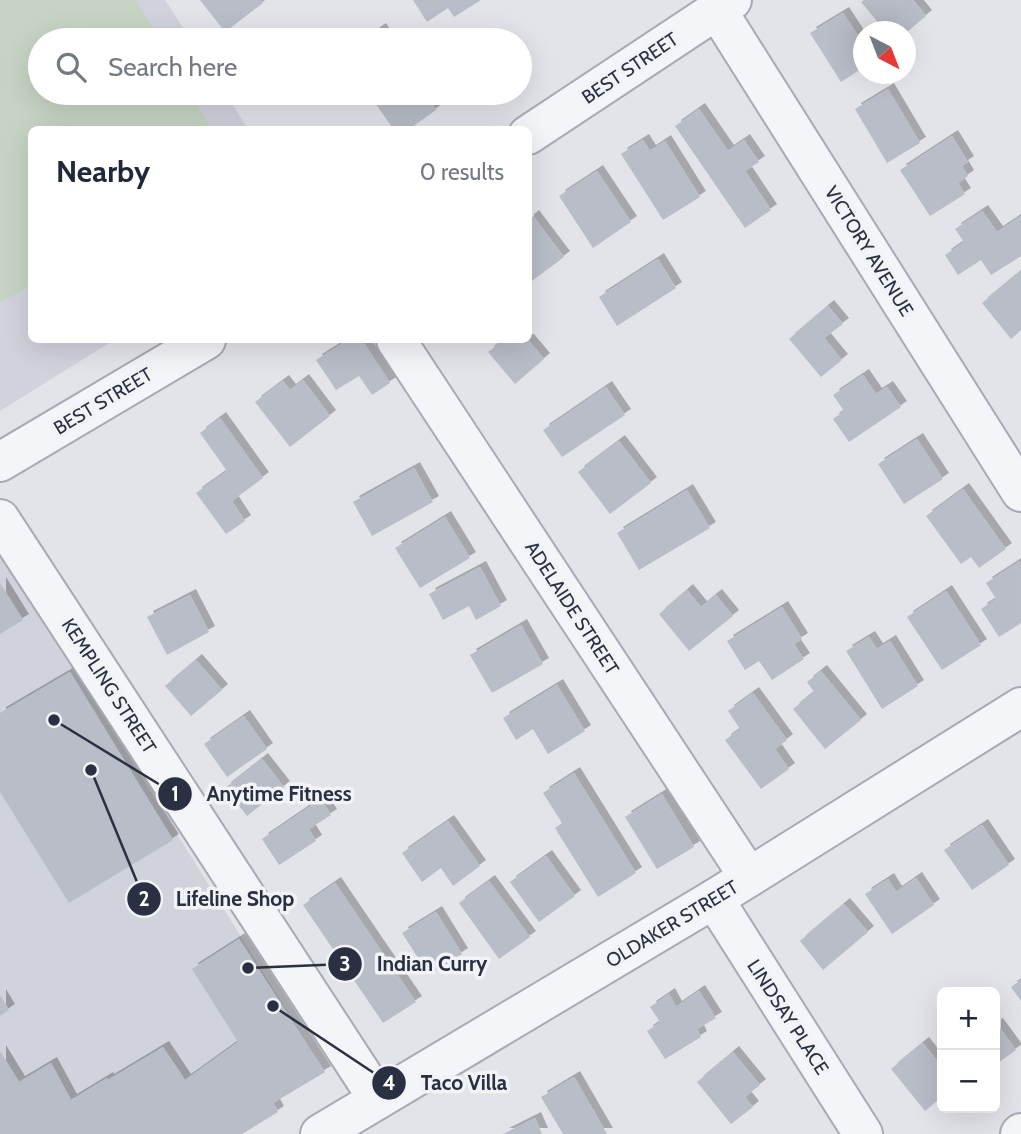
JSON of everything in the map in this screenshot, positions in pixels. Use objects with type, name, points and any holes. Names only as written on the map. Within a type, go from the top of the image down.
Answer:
[{"type":"street","name":"BEST STREET","points":[[532,132],[725,5]]},
{"type":"street","name":"VICTORY AVENUE","points":[[725,5],[1021,492]]},
{"type":"street","name":"BEST STREET","points":[[0,462],[201,343]]},
{"type":"street","name":"ADELAIDE STREET","points":[[398,343],[749,877]]},
{"type":"street","name":"KEMPLING STREET","points":[[0,519],[378,1099]]},
{"type":"street","name":"OLDAKER STREET","points":[[320,1134],[714,899],[1021,708]]},
{"type":"street","name":"LINDSAY PLACE","points":[[714,899],[863,1134]]},
{"type":"shaded area","points":[[0,0],[165,0],[183,28],[28,28],[28,105],[233,105],[246,126],[28,126],[28,343],[109,343],[0,411]]},
{"type":"shaded area","points":[[0,549],[325,1072],[273,1103],[0,1134]]},
{"type":"green space","points":[[0,0],[136,0],[152,28],[28,28],[28,105],[197,105],[209,126],[28,126],[28,287],[0,303]]},
{"type":"building","points":[[200,0],[261,0],[263,3],[230,28],[222,28]]},
{"type":"building","points":[[413,0],[481,0],[454,17],[448,8],[427,22]]},
{"type":"building","points":[[913,0],[926,16],[916,24],[916,21],[877,21],[861,2]]},
{"type":"building","points":[[843,13],[853,28],[853,74],[841,82],[810,33]]},
{"type":"building","points":[[888,89],[920,143],[887,163],[855,109]]},
{"type":"building","points":[[376,105],[432,105],[436,110],[414,126],[391,126]]},
{"type":"building","points":[[699,109],[728,151],[744,140],[759,162],[745,171],[771,210],[745,228],[675,126]]},
{"type":"building","points":[[952,136],[968,162],[962,166],[968,176],[958,183],[965,194],[930,216],[900,170]]},
{"type":"building","points":[[643,140],[650,151],[665,141],[700,197],[663,220],[621,154]]},
{"type":"building","points":[[597,171],[631,222],[593,248],[559,196]]},
{"type":"building","points":[[982,211],[997,232],[1021,216],[1021,256],[991,275],[981,260],[958,275],[945,255],[964,242],[955,229]]},
{"type":"building","points":[[532,217],[564,257],[532,281]]},
{"type":"building","points":[[658,259],[676,288],[617,326],[599,297]]},
{"type":"building","points":[[1021,271],[1021,330],[1011,339],[982,303]]},
{"type":"building","points":[[828,306],[843,324],[824,338],[842,360],[821,377],[789,339]]},
{"type":"building","points":[[343,343],[364,343],[390,383],[372,395],[359,376],[336,390],[316,360]]},
{"type":"building","points":[[500,343],[531,343],[544,359],[515,384],[488,352]]},
{"type":"building","points":[[863,375],[876,394],[887,387],[901,407],[849,442],[833,419],[844,411],[833,395]]},
{"type":"building","points":[[303,380],[330,416],[290,447],[255,402],[283,381],[290,390]]},
{"type":"building","points":[[606,387],[625,415],[562,457],[543,430]]},
{"type":"building","points":[[220,418],[263,478],[232,501],[245,521],[226,534],[196,493],[227,471],[200,433]]},
{"type":"building","points":[[917,439],[943,479],[904,504],[878,464]]},
{"type":"building","points":[[619,441],[651,483],[610,514],[578,472]]},
{"type":"building","points":[[414,468],[433,502],[372,536],[353,502]]},
{"type":"building","points":[[963,489],[1006,549],[979,568],[971,557],[961,564],[926,516]]},
{"type":"building","points":[[687,490],[710,528],[639,570],[617,533]]},
{"type":"building","points":[[445,517],[470,558],[420,588],[395,548]]},
{"type":"building","points":[[1020,561],[1021,623],[999,637],[981,609],[996,599],[986,583]]},
{"type":"building","points":[[480,567],[501,606],[476,620],[469,606],[443,620],[429,594]]},
{"type":"building","points":[[0,583],[23,620],[0,634]]},
{"type":"building","points":[[687,590],[701,607],[716,595],[733,616],[689,651],[659,614]]},
{"type":"building","points":[[946,591],[981,645],[942,670],[907,617]]},
{"type":"building","points":[[190,595],[209,632],[167,655],[147,617]]},
{"type":"building","points":[[782,607],[802,639],[794,644],[804,659],[772,680],[759,661],[745,670],[727,641]]},
{"type":"building","points":[[521,625],[543,664],[492,693],[470,655]]},
{"type":"building","points":[[869,637],[877,649],[890,641],[918,686],[882,709],[846,651]]},
{"type":"building","points":[[196,660],[222,690],[191,716],[165,686]]},
{"type":"building","points":[[821,671],[861,720],[825,749],[793,709],[814,692],[807,682]]},
{"type":"building","points":[[70,672],[173,840],[69,903],[0,792],[0,713]]},
{"type":"building","points":[[557,685],[585,731],[548,754],[533,729],[516,740],[503,718]]},
{"type":"building","points":[[753,693],[787,740],[775,749],[789,769],[761,789],[725,740],[740,729],[728,711]]},
{"type":"building","points":[[244,716],[267,749],[227,777],[204,744]]},
{"type":"building","points":[[262,759],[284,787],[247,816],[225,788]]},
{"type":"building","points":[[574,773],[636,873],[598,897],[555,828],[562,823],[543,793]]},
{"type":"building","points":[[662,794],[694,847],[657,869],[625,817]]},
{"type":"building","points":[[321,799],[331,815],[309,829],[316,841],[279,865],[262,839]]},
{"type":"building","points":[[448,821],[480,866],[453,886],[441,868],[422,882],[402,853]]},
{"type":"building","points":[[982,825],[1009,865],[972,890],[944,850]]},
{"type":"building","points":[[546,856],[575,896],[539,922],[510,882]]},
{"type":"building","points":[[916,878],[934,905],[892,934],[865,894],[888,879],[896,892]]},
{"type":"building","points":[[489,881],[530,937],[499,959],[459,903]]},
{"type":"building","points":[[335,883],[416,1002],[383,1023],[303,905]]},
{"type":"building","points":[[844,904],[868,932],[823,970],[800,941]]},
{"type":"building","points":[[436,912],[462,954],[429,975],[402,933]]},
{"type":"building","points":[[239,939],[325,1072],[273,1103],[278,1112],[242,1134],[0,1134],[0,1051],[19,1082],[51,1063],[71,1100],[163,1047],[185,1080],[238,1042],[192,969]]},
{"type":"building","points":[[1021,980],[1021,1001],[1011,987]]},
{"type":"building","points":[[699,991],[716,1018],[697,1029],[701,1037],[665,1059],[647,1031],[660,1022],[650,1007],[669,994],[676,1007]]},
{"type":"building","points":[[0,995],[9,1010],[0,1016]]},
{"type":"building","points":[[1000,1028],[1016,1050],[1000,1061]]},
{"type":"building","points":[[923,1043],[937,1061],[937,1101],[925,1111],[891,1069]]},
{"type":"building","points":[[733,1052],[760,1085],[745,1097],[753,1107],[731,1124],[697,1082]]},
{"type":"building","points":[[574,1077],[607,1134],[563,1134],[541,1097]]},
{"type":"building","points":[[535,1118],[542,1134],[503,1134]]},
{"type":"place","name":"Anytime Fitness","points":[[54,720]]},
{"type":"place","name":"Lifeline Shop","points":[[91,770]]},
{"type":"place","name":"Indian Curry","points":[[248,968]]},
{"type":"place","name":"Taco Villa","points":[[273,1006]]}]
